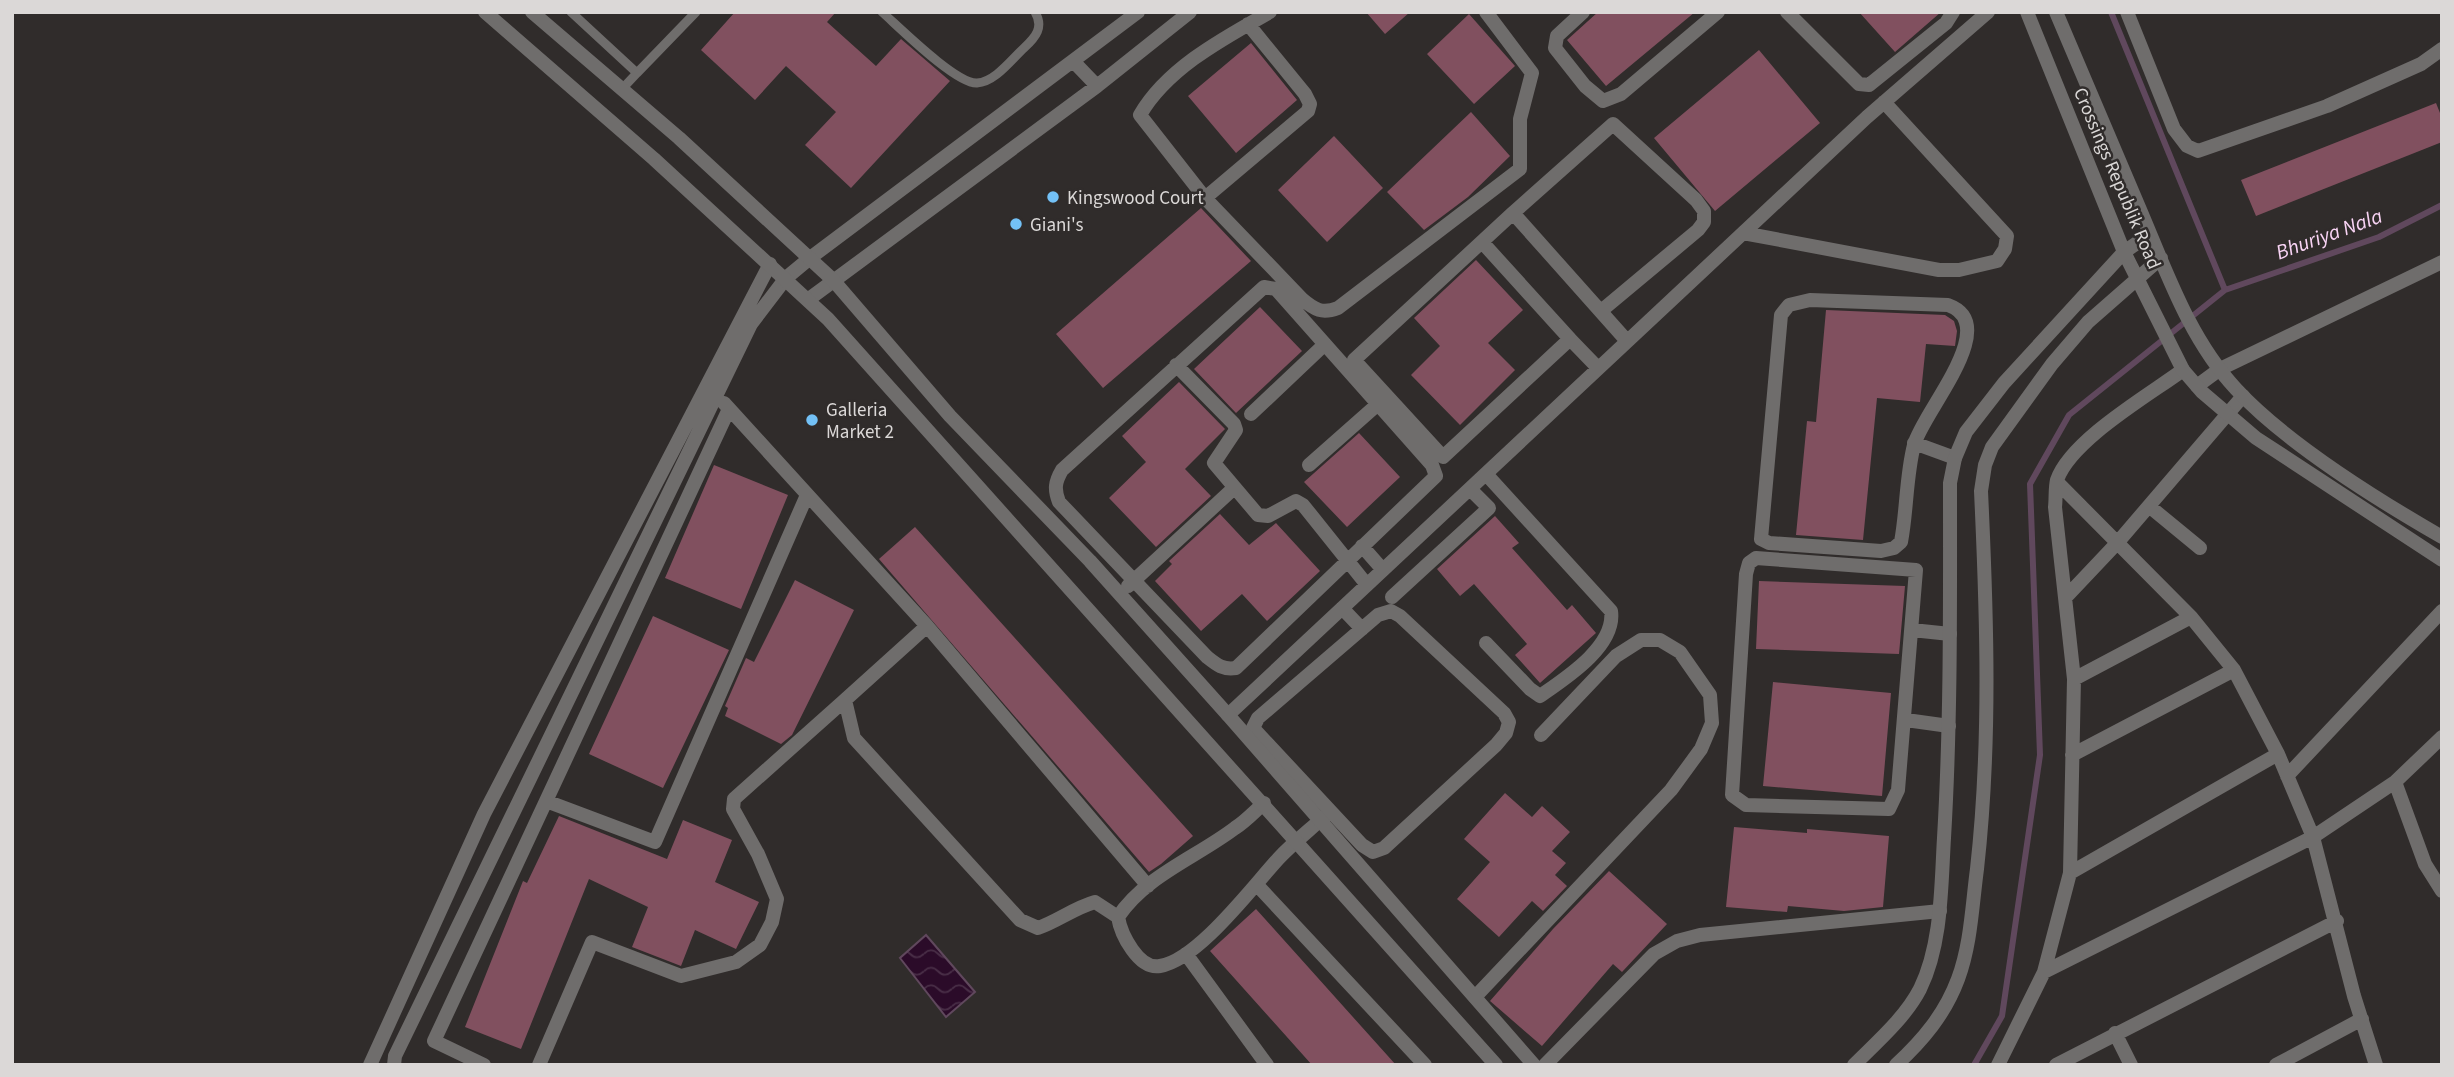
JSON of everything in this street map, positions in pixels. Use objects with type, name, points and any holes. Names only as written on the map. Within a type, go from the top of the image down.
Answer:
[{"type":"street","points":[[485,12],[809,299],[1264,803],[1496,1065]]},
{"type":"street","points":[[532,12],[622,89],[833,280],[950,416],[1119,594],[1228,715],[1325,816],[1362,845],[1373,852],[1384,848],[1496,745],[1506,733],[1509,722],[1504,713],[1400,616],[1391,611],[1378,615],[1258,718],[1253,728],[1325,816],[1475,997],[1534,1065]]},
{"type":"street","points":[[394,1065],[395,1056],[751,324],[786,278],[810,258],[1138,12]]},
{"type":"street","points":[[809,299],[1097,86],[1190,12]]},
{"type":"street","points":[[1269,12],[1169,80],[1149,99],[1140,115],[1205,198],[1315,309],[1326,312],[1338,307],[1520,169],[1520,118],[1532,73],[1486,12]]},
{"type":"street","points":[[1583,12],[1557,36],[1555,48],[1585,86],[1603,101],[1621,94],[1718,12]]},
{"type":"street","points":[[1787,12],[1859,84],[1869,85],[1946,23],[1953,12]]},
{"type":"street","points":[[1228,715],[1884,102],[1988,12]]},
{"type":"street","name":"Crossings Republik Road","points":[[2027,12],[2124,252],[2180,363],[2197,386],[2226,413],[2298,468],[2442,560]]},
{"type":"street","name":"Crossings Republik Road","points":[[2056,12],[2173,288],[2203,345],[2220,369],[2243,396],[2281,429],[2385,504],[2442,537]]},
{"type":"street","points":[[2127,12],[2174,129],[2187,146],[2198,151],[2327,106],[2421,64],[2442,49]]},
{"type":"street","points":[[1205,198],[1308,111],[1310,104],[1248,24]]},
{"type":"street","points":[[1073,61],[1097,86]]},
{"type":"street","points":[[1743,233],[1939,270],[1978,268],[1997,261],[2006,249],[2007,236],[1884,102]]},
{"type":"street","points":[[1570,339],[1443,457],[1354,360],[1613,124],[1696,200],[1704,211],[1704,222],[1698,230],[1601,311]]},
{"type":"street","points":[[1513,214],[1627,341]]},
{"type":"street","points":[[1854,1065],[1901,1015],[1920,989],[1940,911],[1949,726],[1950,483],[1955,457],[1966,432],[2004,383],[2124,252],[2150,234]]},
{"type":"street","points":[[1482,242],[1598,368]]},
{"type":"street","points":[[1896,1065],[1922,1041],[1941,1014],[1958,978],[1969,935],[1982,825],[1988,703],[1981,491],[1984,466],[2003,429],[2052,364],[2088,322],[2161,258]]},
{"type":"street","points":[[2197,386],[2220,369],[2442,262]]},
{"type":"street","points":[[370,1065],[484,814],[770,264]]},
{"type":"street","points":[[1264,287],[1276,289],[1432,465],[1436,476],[1236,668],[1217,666],[1059,502],[1055,491],[1056,479],[1062,470],[1176,365],[1264,287]]},
{"type":"street","points":[[1811,300],[1890,302],[1948,305],[1960,310],[1968,326],[1966,347],[1914,443],[1901,542],[1894,548],[1881,551],[1769,543],[1761,539],[1781,315],[1789,305],[1811,300]]},
{"type":"street","points":[[1251,414],[1325,344]]},
{"type":"street","points":[[1998,1065],[2044,972],[2070,873],[2074,679],[2055,507],[2056,482],[2067,462],[2082,445],[2180,363]]},
{"type":"street","points":[[1176,365],[1234,424],[1236,430],[1214,463],[1234,488],[1258,514],[1268,516],[1296,501],[1303,505],[1367,585]]},
{"type":"street","points":[[717,394],[927,626],[1148,886]]},
{"type":"street","points":[[2066,597],[2118,542],[2243,396]]},
{"type":"street","points":[[1309,465],[1378,404]]},
{"type":"street","points":[[484,1065],[434,1041],[729,409]]},
{"type":"street","points":[[1914,443],[1955,457]]},
{"type":"street","points":[[1486,474],[1611,611],[1613,624],[1602,643],[1561,681],[1540,696],[1486,643]]},
{"type":"street","points":[[2056,482],[2191,617],[2234,670],[2278,754],[2313,836],[2376,1065]]},
{"type":"street","points":[[1119,594],[1234,488]]},
{"type":"street","points":[[1469,489],[1489,508]]},
{"type":"street","points":[[546,802],[655,842],[807,495]]},
{"type":"street","points":[[1392,597],[1505,495]]},
{"type":"street","points":[[2148,506],[2200,548]]},
{"type":"street","points":[[1362,546],[1383,570]]},
{"type":"street","points":[[1752,559],[1916,570],[1912,630],[1898,790],[1889,809],[1746,805],[1732,795],[1746,574],[1752,559]]},
{"type":"street","points":[[1342,608],[1362,629]]},
{"type":"street","points":[[2287,776],[2442,611]]},
{"type":"street","points":[[2074,679],[2191,617]]},
{"type":"street","points":[[539,1065],[592,942],[681,976],[736,962],[760,944],[772,922],[777,899],[758,853],[733,809],[734,799],[927,626]]},
{"type":"street","points":[[1912,630],[1950,634]]},
{"type":"street","points":[[1475,997],[1671,790],[1701,749],[1712,723],[1710,695],[1681,652],[1660,639],[1641,640],[1616,656],[1541,735]]},
{"type":"street","points":[[2072,755],[2234,670]]},
{"type":"street","points":[[845,700],[854,738],[1020,920],[1038,928],[1095,902],[1118,917],[1121,931],[1144,962],[1157,967],[1186,954],[1257,885],[1297,840],[1325,816]]},
{"type":"street","points":[[1906,720],[1949,726]]},
{"type":"street","points":[[2044,972],[2313,836],[2395,782],[2442,737]]},
{"type":"street","points":[[2070,873],[2278,754]]},
{"type":"street","points":[[2395,782],[2425,864],[2442,891]]},
{"type":"street","points":[[1118,917],[1128,903],[1148,886],[1236,828],[1264,803]]},
{"type":"street","points":[[1257,885],[1425,1065]]},
{"type":"street","points":[[1545,1065],[1654,954],[1677,941],[1700,935],[1940,911]]},
{"type":"street","points":[[2056,1065],[2336,921]]},
{"type":"street","points":[[1186,954],[1267,1065]]},
{"type":"street","points":[[2276,1065],[2362,1019]]},
{"type":"street","points":[[2115,1033],[2131,1065]]},
{"type":"lane","points":[[571,12],[637,73]]},
{"type":"lane","points":[[622,89],[696,12]]},
{"type":"lane","points":[[882,12],[947,68],[968,81],[977,83],[991,78],[1032,41],[1040,30],[1040,20],[1035,12]]},
{"type":"water","points":[[926,935],[975,992],[946,1017],[900,958]]},
{"type":"building","points":[[735,12],[836,12],[827,22],[876,66],[901,39],[950,81],[851,188],[805,145],[836,112],[786,66],[755,100],[701,50]]},
{"type":"building","points":[[1366,12],[1410,12],[1385,34]]},
{"type":"building","points":[[1598,12],[1695,12],[1606,86],[1567,40]]},
{"type":"building","points":[[1859,12],[1941,12],[1895,52]]},
{"type":"building","points":[[1469,14],[1515,66],[1474,104],[1427,54]]},
{"type":"building","points":[[1251,43],[1297,100],[1236,153],[1188,96]]},
{"type":"building","points":[[1759,50],[1820,123],[1715,211],[1654,138]]},
{"type":"building","points":[[2436,103],[2442,118],[2442,142],[2256,216],[2241,180]]},
{"type":"building","points":[[1471,112],[1510,156],[1468,197],[1424,230],[1387,192]]},
{"type":"building","points":[[1334,136],[1383,188],[1327,242],[1278,190]]},
{"type":"building","points":[[1201,208],[1251,261],[1103,388],[1056,334]]},
{"type":"building","points":[[1476,260],[1523,310],[1488,343],[1515,370],[1460,425],[1411,375],[1440,346],[1414,318]]},
{"type":"building","points":[[1260,307],[1302,351],[1236,413],[1194,369]]},
{"type":"building","points":[[1826,310],[1945,315],[1954,321],[1957,331],[1955,346],[1926,344],[1920,402],[1877,398],[1863,540],[1796,535],[1807,421],[1816,422]]},
{"type":"building","points":[[1179,382],[1225,429],[1185,469],[1211,496],[1156,547],[1109,498],[1146,462],[1122,436]]},
{"type":"building","points":[[1359,433],[1400,477],[1347,527],[1304,482]]},
{"type":"building","points":[[714,465],[788,495],[741,609],[665,578]]},
{"type":"building","points":[[1220,514],[1249,545],[1276,523],[1320,571],[1267,621],[1242,594],[1201,631],[1155,581],[1172,564],[1169,561]]},
{"type":"building","points":[[1495,516],[1519,543],[1512,548],[1567,610],[1572,605],[1596,633],[1540,683],[1515,655],[1527,644],[1474,584],[1460,596],[1437,569]]},
{"type":"building","points":[[915,527],[1193,836],[1161,864],[1149,872],[879,559]]},
{"type":"building","points":[[795,580],[854,610],[792,735],[781,744],[725,716],[728,708],[725,706],[746,658],[754,662]]},
{"type":"building","points":[[1759,581],[1905,586],[1899,654],[1756,649]]},
{"type":"building","points":[[653,616],[729,650],[663,788],[589,754]]},
{"type":"building","points":[[1773,682],[1891,693],[1882,796],[1763,786]]},
{"type":"building","points":[[1505,793],[1532,817],[1542,806],[1570,832],[1552,851],[1566,863],[1555,875],[1567,886],[1543,911],[1532,901],[1499,937],[1457,899],[1490,862],[1464,839]]},
{"type":"building","points":[[559,816],[667,859],[683,820],[732,840],[715,882],[759,902],[736,949],[695,930],[681,966],[632,947],[648,907],[589,879],[521,1049],[465,1027],[523,881],[527,883]]},
{"type":"building","points":[[1734,827],[1807,833],[1807,829],[1889,836],[1883,907],[1844,911],[1788,906],[1787,912],[1726,907]]},
{"type":"building","points":[[1609,871],[1667,924],[1622,972],[1613,964],[1542,1046],[1490,1001],[1553,929]]},
{"type":"building","points":[[1256,909],[1396,1065],[1312,1065],[1210,951]]},
{"type":"waterway","points":[[2111,12],[2225,290]]},
{"type":"waterway","name":"Bhuriya Nala","points":[[1974,1065],[2002,1016],[2040,755],[2030,484],[2069,415],[2225,290],[2379,237],[2442,205]]},
{"type":"place","name":"Kingswood Court","points":[[1053,197]]},
{"type":"place","name":"Giani's","points":[[1016,224]]},
{"type":"place","name":"Galleria Market 2","points":[[812,420]]}]
